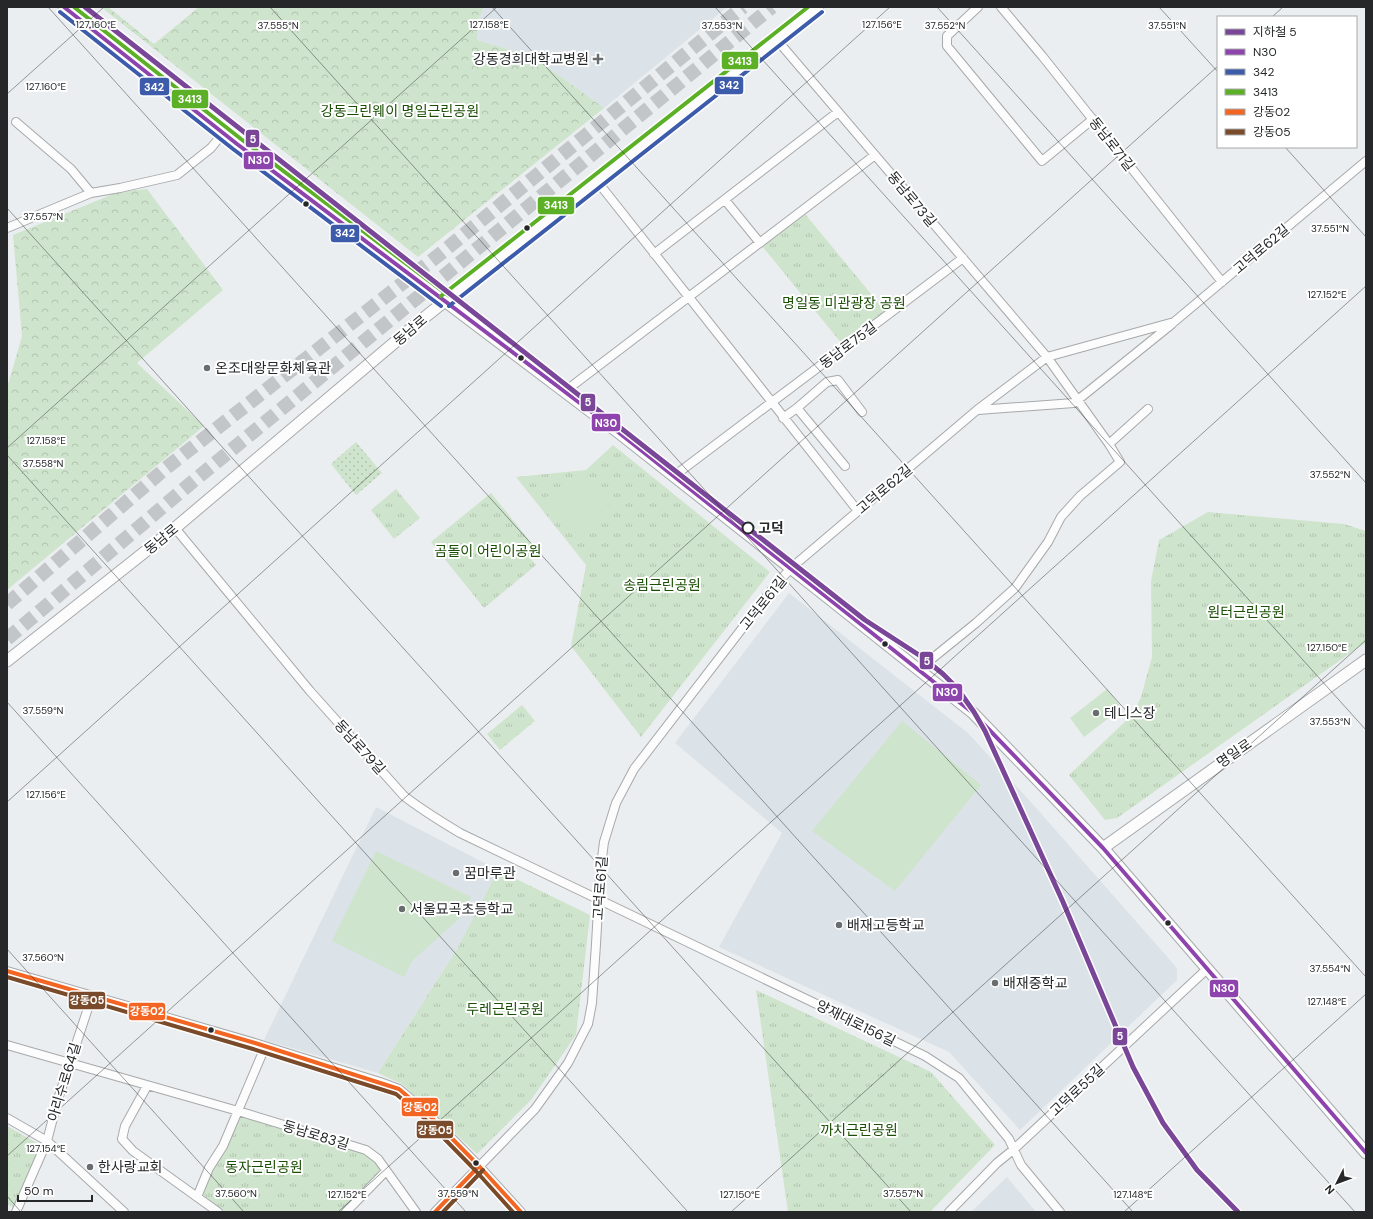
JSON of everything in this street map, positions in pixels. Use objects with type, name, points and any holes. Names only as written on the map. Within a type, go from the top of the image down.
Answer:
[{"type":"main road","points":[[64,7],[223,133],[674,476],[973,713],[1103,848],[1366,1153]]},
{"type":"main road","name":"동남로","points":[[7,661],[175,528],[445,301],[818,7]]},
{"type":"main road","name":"명일로","points":[[1103,848],[1366,660]]},
{"type":"street","points":[[978,7],[947,36],[946,46],[1042,161],[1093,119]]},
{"type":"street","name":"동남로71길","points":[[1001,7],[1043,56],[1222,282]]},
{"type":"street","name":"동남로73길","points":[[777,40],[1047,357],[1110,444],[1120,462],[1080,496],[1061,516],[1048,542],[1015,588],[976,623],[918,670]]},
{"type":"street","points":[[654,254],[838,112]]},
{"type":"street","points":[[16,122],[71,168],[91,193]]},
{"type":"street","points":[[7,228],[91,193],[177,175],[211,148],[223,133]]},
{"type":"street","points":[[564,392],[875,156]]},
{"type":"street","name":"고덕로62길","points":[[977,410],[1074,403],[1174,322],[1366,161]]},
{"type":"street","points":[[597,181],[858,511]]},
{"type":"street","points":[[725,200],[760,242]]},
{"type":"street","name":"동남로75길","points":[[674,476],[962,258]]},
{"type":"street","name":"고덕로62길","points":[[791,568],[977,410],[1047,357],[1174,322]]},
{"type":"street","points":[[784,418],[827,382],[838,380],[862,412]]},
{"type":"street","points":[[797,408],[844,466]]},
{"type":"street","points":[[1110,444],[1148,409]]},
{"type":"street","name":"동남로79길","points":[[175,528],[310,691],[404,796],[428,814],[460,833],[598,899]]},
{"type":"street","name":"고덕로61길","points":[[435,1212],[535,1109],[568,1064],[588,1024],[592,1003],[600,874],[604,842],[616,803],[634,769],[774,587],[791,568]]},
{"type":"street","name":"양재대로156길","points":[[598,899],[925,1056],[959,1078],[1009,1139],[1021,1165],[1060,1212]]},
{"type":"street","name":"고덕로55길","points":[[949,1212],[997,1163],[1013,1150],[1207,969]]},
{"type":"street","points":[[7,972],[265,1047],[380,1082],[399,1090],[426,1112],[479,1166],[521,1212]]},
{"type":"street","name":"아리수로64길","points":[[17,1212],[47,1141],[70,1062],[92,996]]},
{"type":"street","name":"동남로83길","points":[[7,1045],[238,1111],[366,1150],[378,1160],[416,1212]]},
{"type":"street","points":[[197,1197],[209,1168],[223,1146],[265,1047]]},
{"type":"street","points":[[147,1086],[125,1126],[122,1139],[133,1150],[218,1212]]},
{"type":"street","points":[[7,1118],[47,1141],[124,1212]]},
{"type":"street","points":[[346,1212],[386,1171]]},
{"type":"shaded area","name":"강동경희대학교병원","points":[[484,7],[727,7],[604,108],[543,64],[523,54],[477,40],[477,22]]},
{"type":"shaded area","points":[[789,593],[968,733],[1177,968],[1177,980],[1020,1130],[949,1052],[719,947],[782,833],[675,743]]},
{"type":"shaded area","name":"서울묘곡초등학교","points":[[376,807],[498,870],[457,949],[378,1073],[264,1040]]},
{"type":"shaded area","points":[[1007,1177],[1036,1212],[971,1212]]},
{"type":"green space","name":"강동그린웨이 명일근린공원","points":[[101,7],[108,7],[154,44],[199,7],[484,7],[477,22],[477,40],[523,54],[543,64],[604,108],[418,257]]},
{"type":"green space","points":[[147,189],[223,290],[137,363],[204,426],[7,590],[7,388],[22,336],[13,235],[118,192]]},
{"type":"green space","name":"명일동 미관광장 공원","points":[[805,214],[886,312],[843,345],[762,246]]},
{"type":"green space","points":[[356,442],[382,473],[356,495],[331,464]]},
{"type":"green space","name":"송림근린공원","points":[[613,445],[770,572],[641,737],[571,646],[586,565],[516,477],[586,470]]},
{"type":"green space","points":[[584,471],[610,508],[572,535],[545,498]]},
{"type":"green space","points":[[396,489],[420,518],[394,539],[371,510]]},
{"type":"green space","name":"곰돌이 어린이공원","points":[[491,493],[537,550],[529,557],[536,565],[484,608],[431,542]]},
{"type":"green space","name":"원터근린공원","points":[[1208,512],[1344,524],[1366,531],[1366,642],[1117,818],[1105,820],[1069,775],[1132,715],[1141,697],[1152,657],[1151,581],[1159,540]]},
{"type":"green space","name":"테니스장","points":[[1107,689],[1122,708],[1084,737],[1070,718]]},
{"type":"green space","points":[[522,705],[535,721],[500,750],[487,734]]},
{"type":"green space","points":[[902,721],[981,785],[895,891],[812,831]]},
{"type":"green space","points":[[376,851],[471,897],[461,917],[412,961],[404,977],[332,941]]},
{"type":"green space","name":"두레근린공원","points":[[498,870],[590,915],[576,1035],[531,1100],[477,1154],[402,1084],[378,1073],[457,949]]},
{"type":"green space","name":"까치근린공원","points":[[756,990],[931,1072],[995,1145],[930,1212],[788,1212]]},
{"type":"green space","name":"동자근린공원","points":[[238,1111],[366,1150],[386,1171],[346,1212],[218,1212],[197,1197]]},
{"type":"green space","points":[[7,1126],[46,1148],[16,1209],[7,1204]]},
{"type":"tunnel","points":[[7,604],[166,468],[440,254],[743,7]]},
{"type":"tunnel","points":[[7,639],[191,483],[772,7]]},
{"type":"metro line","name":"5","points":[[85,7],[865,620],[922,657],[957,688],[985,731],[1063,902],[1133,1067],[1163,1123],[1197,1170],[1238,1212]]},
{"type":"transit line","name":"N30","points":[[64,7],[237,144],[618,432],[973,713],[1103,848],[1366,1153]]},
{"type":"transit line","name":"3413","points":[[74,7],[241,139],[449,296]]},
{"type":"transit line","name":"3413","points":[[441,296],[808,7]]},
{"type":"transit line","name":"342","points":[[60,12],[233,149],[441,306]]},
{"type":"transit line","name":"342","points":[[449,306],[822,12]]},
{"type":"transit line","name":"강동02","points":[[7,971],[255,1043],[399,1089],[426,1112],[479,1166],[521,1212]]},
{"type":"transit line","name":"강동05","points":[[7,977],[253,1049],[396,1094],[422,1116],[475,1170],[513,1212]]},
{"type":"transit line","name":"강동02","points":[[435,1212],[479,1166]]},
{"type":"transit line","name":"강동05","points":[[443,1212],[483,1170]]},
{"type":"place","name":"강동경희대학교병원","points":[[598,59]]},
{"type":"place","name":"온조대왕문화체육관","points":[[207,368]]},
{"type":"place","name":"고덕","points":[[748,528]]},
{"type":"place","name":"테니스장","points":[[1096,713]]},
{"type":"place","name":"꿈마루관","points":[[456,873]]},
{"type":"place","name":"서울묘곡초등학교","points":[[402,909]]},
{"type":"place","name":"배재고등학교","points":[[839,925]]},
{"type":"place","name":"배재중학교","points":[[995,983]]},
{"type":"place","name":"한사랑교회","points":[[90,1167]]}]
